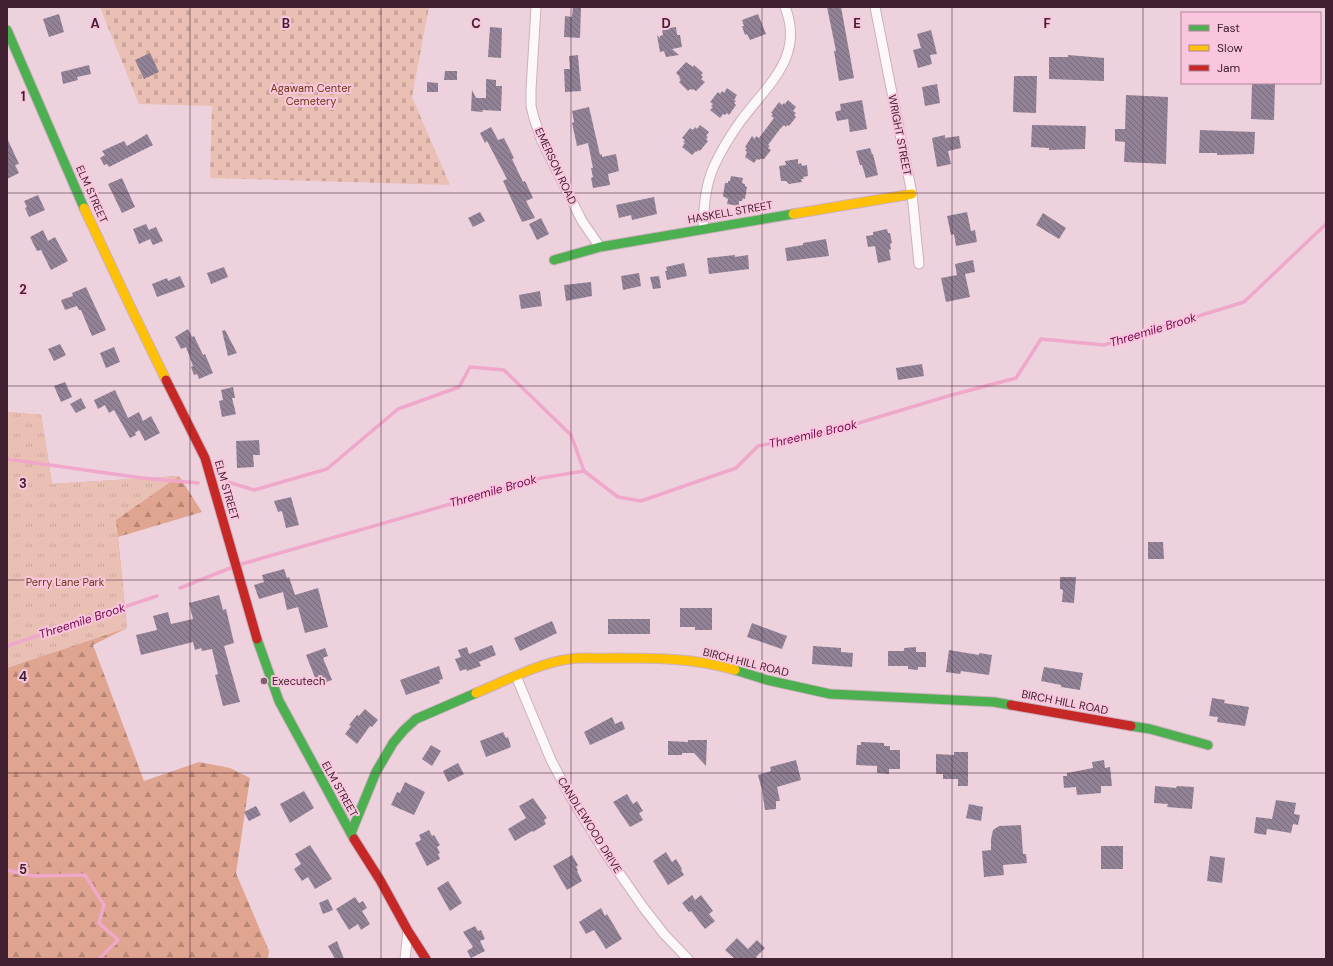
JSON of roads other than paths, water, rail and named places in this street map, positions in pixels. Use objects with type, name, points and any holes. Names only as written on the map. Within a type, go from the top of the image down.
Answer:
[{"type":"street","name":"EMERSON ROAD","points":[[536,7],[531,90],[531,106],[534,118],[541,138],[582,221],[600,247]]},
{"type":"street","points":[[704,229],[706,187],[714,165],[729,138],[778,74],[787,57],[791,42],[791,32],[785,7]]},
{"type":"street","name":"WRIGHT STREET","points":[[875,7],[912,194],[919,264]]},
{"type":"street","name":"ELM STREET","points":[[7,30],[83,205],[130,306],[205,458],[215,488],[237,572],[266,666],[279,701],[351,833],[426,959]]},
{"type":"street","name":"HASKELL STREET","points":[[554,260],[600,247],[912,194]]},
{"type":"street","name":"BIRCH HILL ROAD","points":[[351,833],[378,767],[391,746],[406,727],[416,719],[516,676],[549,664],[570,659],[641,658],[686,660],[714,664],[767,680],[830,694],[994,702],[1150,729],[1208,745]]},
{"type":"street","name":"CANDLEWOOD DRIVE","points":[[516,676],[548,754],[570,796],[606,854],[643,907],[664,934],[688,959]]},
{"type":"street","points":[[405,959],[408,931]]},
{"type":"waterway","name":"Threemile Brook","points":[[238,565],[541,478],[584,471],[618,497],[641,501],[736,468],[758,446],[819,435],[948,396],[1016,378],[1041,339],[1104,345],[1244,302],[1326,224]]},
{"type":"waterway","points":[[225,481],[254,490],[327,469],[398,409],[459,387],[470,367],[504,370],[571,435],[584,471]]},
{"type":"waterway","points":[[7,459],[142,478],[198,483]]},
{"type":"waterway","name":"Threemile Brook","points":[[180,588],[233,567]]},
{"type":"waterway","name":"Threemile Brook","points":[[7,646],[157,596]]},
{"type":"waterway","points":[[7,870],[32,876],[85,875],[104,905],[99,923],[118,940],[99,959]]},
{"type":"place","name":"Executech","points":[[264,681]]},
{"type":"park label","name":"Agawam Center Cemetery","points":[[311,94]]},
{"type":"park label","name":"Perry Lane Park","points":[[65,582]]}]
